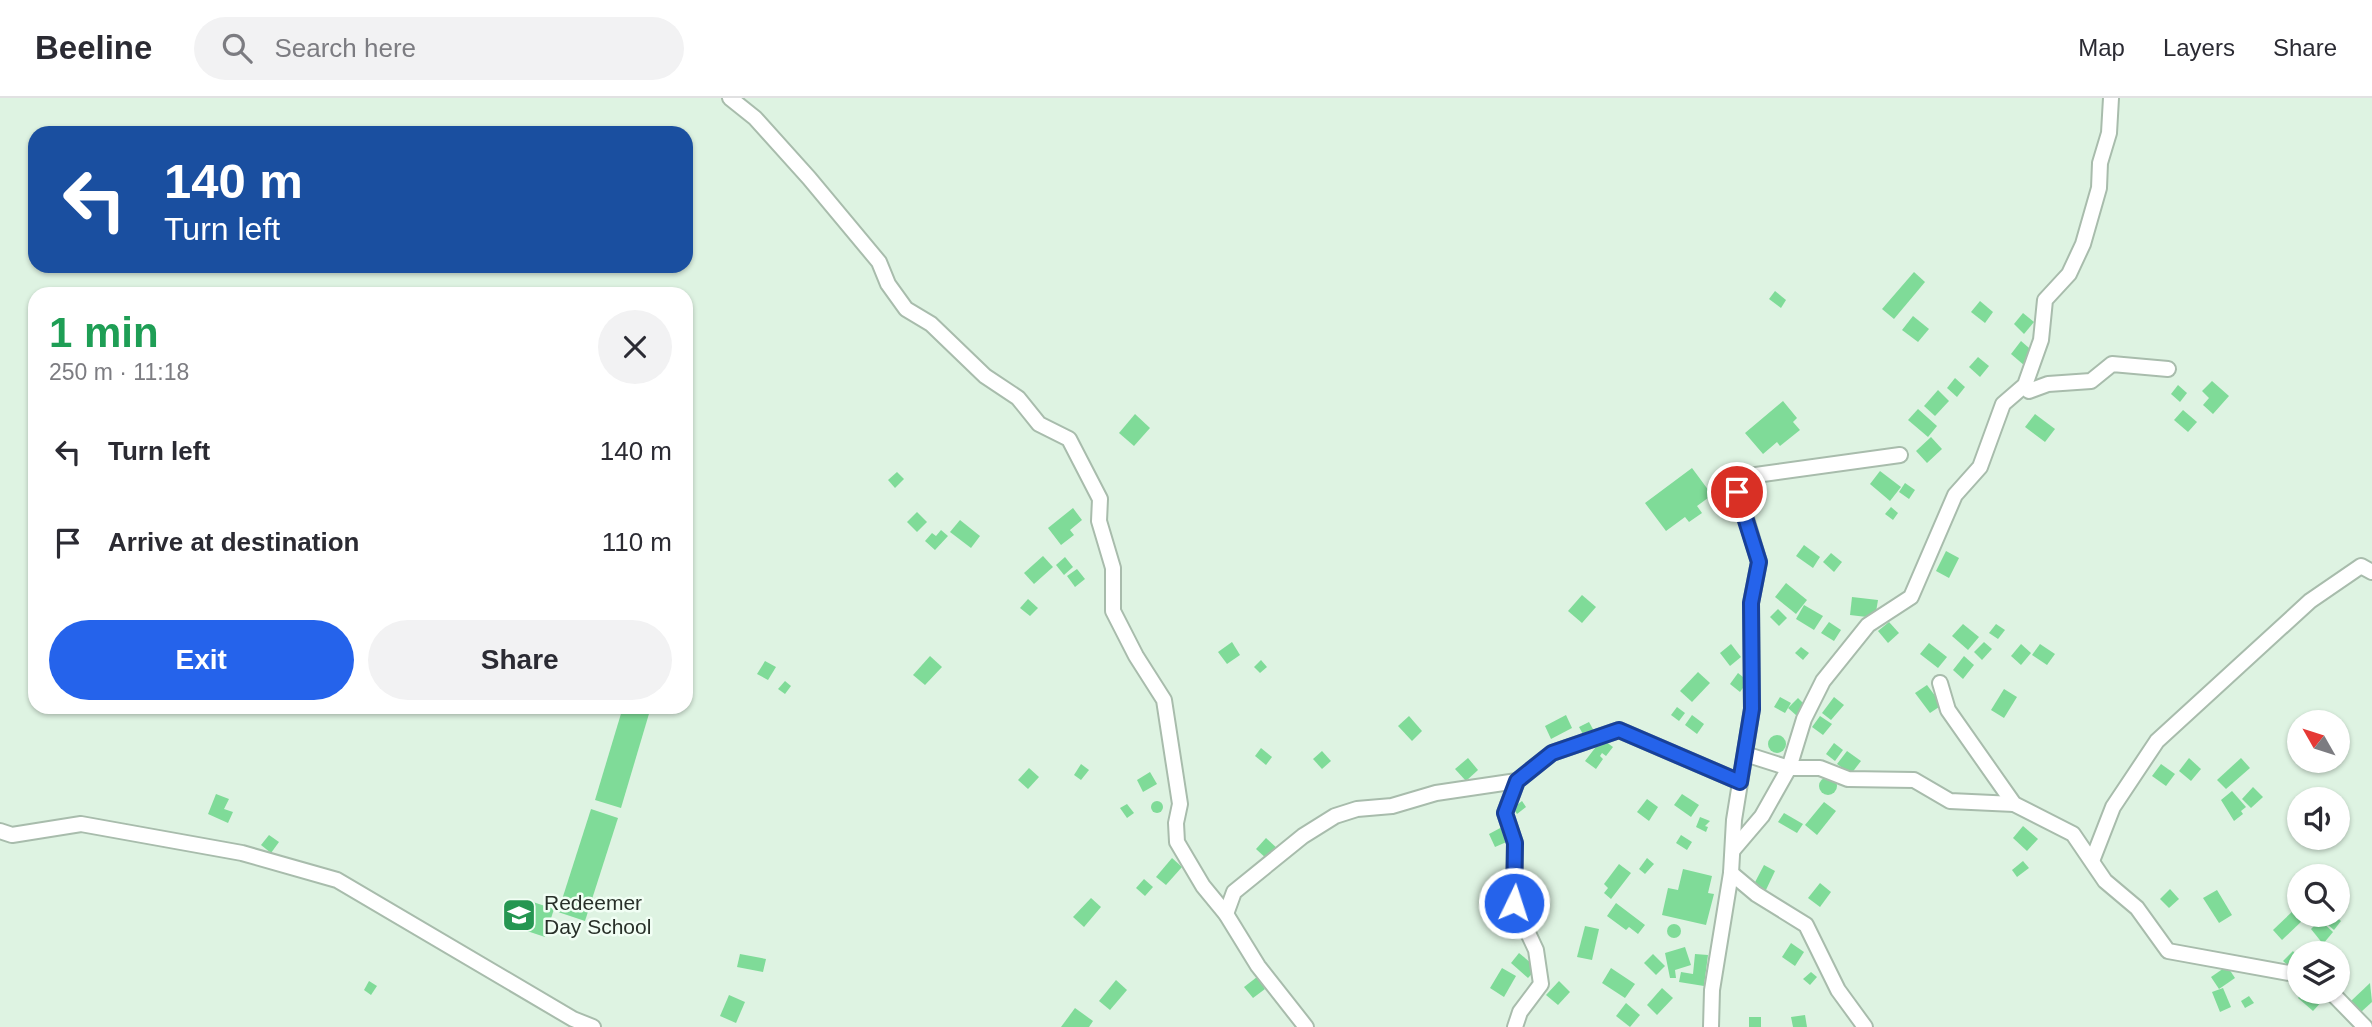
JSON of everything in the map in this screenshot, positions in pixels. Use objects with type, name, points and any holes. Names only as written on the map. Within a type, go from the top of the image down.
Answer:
[{"type":"street","points":[[730,98],[755,118],[809,178],[879,262],[888,284],[906,309],[931,324],[985,376],[1018,398],[1039,424],[1069,439],[1100,499],[1099,521],[1113,568],[1113,611],[1136,656],[1164,699],[1180,804],[1175,822],[1177,842],[1203,886],[1226,914],[1258,966],[1306,1027]]},
{"type":"street","points":[[1733,850],[1762,816],[1789,768],[1804,719],[1823,681],[1868,625],[1911,597],[1955,495],[1980,467],[2003,404],[2025,384],[2041,340],[2045,300],[2068,274],[2083,244],[2099,188],[2100,163],[2109,133],[2110,98]]},
{"type":"street","points":[[2029,391],[2048,384],[2091,381],[2112,364],[2140,369],[2168,369]]},
{"type":"street","points":[[1711,1027],[1712,990],[1731,873],[1740,782],[1752,709],[1751,603],[1759,562],[1734,478],[1900,455]]},
{"type":"street","points":[[2091,861],[2113,807],[2157,741],[2310,601],[2361,566],[2372,572]]},
{"type":"street","points":[[1940,683],[1948,709],[2014,804]]},
{"type":"street","points":[[1226,914],[1234,892],[1303,836],[1335,816],[1357,809],[1392,806],[1436,793],[1517,781],[1552,753],[1619,730],[1740,782]]},
{"type":"street","points":[[1745,754],[1789,768],[1820,768],[1848,779],[1875,782],[1892,778],[1914,780],[1950,801],[2014,804],[2073,834],[2105,881],[2137,908],[2168,951],[2287,973]]},
{"type":"street","points":[[1515,1027],[1520,1012],[1541,984],[1536,950],[1514,903],[1515,843],[1505,813],[1517,781]]},
{"type":"street","points":[[0,831],[12,835],[81,824],[242,853],[337,880],[447,942],[574,1023],[593,1027]]},
{"type":"street","points":[[1731,873],[1756,894],[1806,925],[1838,990],[1865,1027]]},
{"type":"street","points":[[2343,1004],[2365,1027]]},
{"type":"building","points":[[1914,272],[1925,282],[1894,319],[1882,309]]},
{"type":"building","points":[[1775,291],[1786,300],[1781,308],[1769,299]]},
{"type":"building","points":[[1980,301],[1993,312],[1985,323],[1971,312]]},
{"type":"building","points":[[2023,313],[2034,322],[2024,334],[2014,324]]},
{"type":"building","points":[[1913,316],[1929,329],[1918,342],[1902,330]]},
{"type":"building","points":[[2021,341],[2035,353],[2025,366],[2011,354]]},
{"type":"building","points":[[1978,357],[1989,366],[1980,377],[1969,367]]},
{"type":"building","points":[[1955,378],[1965,387],[1957,397],[1947,388]]},
{"type":"building","points":[[2212,381],[2229,396],[2213,414],[2203,405],[2209,398],[2202,391]]},
{"type":"building","points":[[2178,385],[2187,393],[2180,402],[2171,394]]},
{"type":"building","points":[[1938,390],[1949,401],[1935,416],[1924,406]]},
{"type":"building","points":[[1783,401],[1797,418],[1793,422],[1800,430],[1780,446],[1777,442],[1763,454],[1745,433]]},
{"type":"building","points":[[1918,409],[1937,426],[1928,437],[1908,420]]},
{"type":"building","points":[[2183,410],[2197,422],[2188,432],[2174,420]]},
{"type":"building","points":[[1135,414],[1150,428],[1134,446],[1119,433]]},
{"type":"building","points":[[2035,414],[2055,429],[2045,442],[2025,427]]},
{"type":"building","points":[[1931,437],[1942,449],[1927,463],[1916,451]]},
{"type":"building","points":[[1692,468],[1712,495],[1697,506],[1702,513],[1689,522],[1685,517],[1666,531],[1645,503]]},
{"type":"building","points":[[1880,471],[1901,487],[1890,501],[1870,484]]},
{"type":"building","points":[[897,472],[904,479],[895,488],[888,480]]},
{"type":"building","points":[[1905,483],[1915,490],[1909,499],[1899,492]]},
{"type":"building","points":[[1891,507],[1898,513],[1893,520],[1885,514]]},
{"type":"building","points":[[1073,508],[1082,520],[1070,530],[1074,535],[1061,545],[1048,528]]},
{"type":"building","points":[[917,512],[927,522],[917,532],[907,522]]},
{"type":"building","points":[[960,520],[980,536],[971,548],[950,532]]},
{"type":"building","points":[[941,530],[948,536],[935,550],[925,541],[932,533],[936,536]]},
{"type":"building","points":[[1804,545],[1820,557],[1813,568],[1796,556]]},
{"type":"building","points":[[1946,551],[1959,558],[1949,578],[1936,571]]},
{"type":"building","points":[[1831,553],[1842,562],[1834,572],[1823,562]]},
{"type":"building","points":[[1043,556],[1053,567],[1034,584],[1024,573]]},
{"type":"building","points":[[1065,557],[1073,567],[1064,575],[1056,565]]},
{"type":"building","points":[[1077,569],[1085,579],[1075,587],[1067,576]]},
{"type":"building","points":[[1786,583],[1807,600],[1796,614],[1775,597]]},
{"type":"building","points":[[1582,595],[1596,607],[1582,623],[1568,611]]},
{"type":"building","points":[[1852,597],[1878,600],[1875,618],[1850,615]]},
{"type":"building","points":[[1028,599],[1038,608],[1030,616],[1020,608]]},
{"type":"building","points":[[1804,605],[1823,616],[1814,630],[1796,619]]},
{"type":"building","points":[[1778,609],[1787,618],[1779,626],[1770,617]]},
{"type":"building","points":[[1829,622],[1841,630],[1834,641],[1821,633]]},
{"type":"building","points":[[1889,622],[1899,633],[1888,643],[1878,631]]},
{"type":"building","points":[[1963,624],[1979,637],[1968,650],[1952,636]]},
{"type":"building","points":[[1996,624],[2005,630],[1998,639],[1989,633]]},
{"type":"building","points":[[1232,642],[1240,655],[1227,664],[1218,652]]},
{"type":"building","points":[[1984,642],[1992,649],[1982,660],[1974,652]]},
{"type":"building","points":[[1929,643],[1947,657],[1938,668],[1920,654]]},
{"type":"building","points":[[1731,644],[1741,657],[1730,666],[1720,653]]},
{"type":"building","points":[[2021,644],[2031,653],[2021,665],[2011,656]]},
{"type":"building","points":[[2040,644],[2055,654],[2047,665],[2032,655]]},
{"type":"building","points":[[1801,647],[1809,653],[1803,660],[1795,653]]},
{"type":"building","points":[[930,656],[942,667],[925,685],[913,675]]},
{"type":"building","points":[[1964,656],[1974,665],[1963,679],[1953,670]]},
{"type":"building","points":[[1261,660],[1267,667],[1260,673],[1254,667]]},
{"type":"building","points":[[765,661],[776,667],[768,680],[757,674]]},
{"type":"building","points":[[1698,672],[1710,683],[1692,702],[1680,691]]},
{"type":"building","points":[[1738,673],[1748,681],[1740,692],[1730,684]]},
{"type":"building","points":[[785,681],[791,686],[785,694],[778,689]]},
{"type":"building","points":[[1927,685],[1942,705],[1930,713],[1915,693]]},
{"type":"building","points":[[2004,689],[2017,697],[2004,718],[1991,710]]},
{"type":"building","points":[[1780,697],[1791,703],[1785,713],[1774,707]]},
{"type":"building","points":[[1834,697],[1844,705],[1831,720],[1822,713]]},
{"type":"building","points":[[1798,698],[1806,706],[1797,716],[1788,708]]},
{"type":"building","points":[[1677,707],[1685,713],[1679,721],[1671,715]]},
{"type":"building","points":[[621,714],[649,714],[621,808],[595,800]]},
{"type":"building","points":[[1566,715],[1572,728],[1551,739],[1545,726]]},
{"type":"building","points":[[1692,715],[1704,724],[1697,734],[1685,725]]},
{"type":"building","points":[[1409,716],[1422,731],[1412,741],[1398,726]]},
{"type":"building","points":[[1820,716],[1832,724],[1823,735],[1812,727]]},
{"type":"building","points":[[1589,722],[1594,731],[1584,736],[1579,727]]},
{"type":"building","points":[[1777,735],[1783,738],[1786,744],[1783,750],[1777,753],[1771,750],[1768,744],[1771,738]]},
{"type":"building","points":[[1602,739],[1613,747],[1606,756],[1602,753],[1600,756],[1603,759],[1596,769],[1585,761]]},
{"type":"building","points":[[1834,743],[1843,750],[1835,761],[1826,754]]},
{"type":"building","points":[[1261,748],[1272,757],[1266,765],[1255,756]]},
{"type":"building","points":[[1322,751],[1331,761],[1322,769],[1313,759]]},
{"type":"building","points":[[1847,751],[1861,761],[1851,774],[1837,764]]},
{"type":"building","points":[[1468,758],[1478,770],[1466,781],[1455,769]]},
{"type":"building","points":[[2189,758],[2201,769],[2191,781],[2179,771]]},
{"type":"building","points":[[2241,758],[2250,768],[2226,789],[2217,780]]},
{"type":"building","points":[[1081,764],[1089,770],[1081,780],[1074,775]]},
{"type":"building","points":[[2161,764],[2175,774],[2166,786],[2152,776]]},
{"type":"building","points":[[1029,768],[1039,777],[1028,789],[1018,780]]},
{"type":"building","points":[[1150,772],[1157,784],[1143,792],[1137,780]]},
{"type":"building","points":[[1828,777],[1834,780],[1837,786],[1834,792],[1828,795],[1822,792],[1819,786],[1822,780]]},
{"type":"building","points":[[2253,787],[2263,797],[2251,808],[2242,799]]},
{"type":"building","points":[[2232,791],[2246,807],[2241,811],[2243,814],[2234,821],[2221,800]]},
{"type":"building","points":[[216,794],[229,799],[224,809],[233,812],[228,823],[208,814]]},
{"type":"building","points":[[1682,794],[1699,805],[1691,817],[1674,805]]},
{"type":"building","points":[[1647,799],[1658,807],[1649,821],[1637,812]]},
{"type":"building","points":[[1157,801],[1163,807],[1157,813],[1151,807]]},
{"type":"building","points":[[1522,801],[1526,807],[1517,814],[1513,808]]},
{"type":"building","points":[[1824,802],[1836,811],[1817,835],[1805,825]]},
{"type":"building","points":[[1127,804],[1134,813],[1127,818],[1120,808]]},
{"type":"building","points":[[591,809],[618,818],[585,921],[558,912]]},
{"type":"building","points":[[1784,813],[1803,824],[1797,833],[1778,822]]},
{"type":"building","points":[[1700,817],[1710,821],[1705,826],[1708,827],[1706,832],[1696,827]]},
{"type":"building","points":[[1504,826],[1511,840],[1495,847],[1489,834]]},
{"type":"building","points":[[2023,826],[2038,839],[2027,851],[2013,838]]},
{"type":"building","points":[[269,835],[279,842],[271,853],[261,845]]},
{"type":"building","points":[[1681,835],[1692,842],[1687,850],[1676,843]]},
{"type":"building","points":[[1266,838],[1278,849],[1268,860],[1256,849]]},
{"type":"building","points":[[1172,858],[1182,867],[1166,885],[1156,877]]},
{"type":"building","points":[[1647,858],[1654,864],[1645,874],[1639,869]]},
{"type":"building","points":[[2023,861],[2029,868],[2017,877],[2012,870]]},
{"type":"building","points":[[1619,864],[1631,873],[1611,899],[1604,893],[1608,888],[1604,884]]},
{"type":"building","points":[[1764,865],[1775,871],[1765,892],[1753,886]]},
{"type":"building","points":[[1683,869],[1712,876],[1708,893],[1714,894],[1706,925],[1662,915],[1668,888],[1678,890]]},
{"type":"building","points":[[1144,879],[1153,887],[1145,896],[1136,888]]},
{"type":"building","points":[[1820,883],[1831,892],[1820,907],[1808,898]]},
{"type":"building","points":[[2170,889],[2179,899],[2169,908],[2160,899]]},
{"type":"building","points":[[2217,890],[2232,915],[2219,923],[2203,898]]},
{"type":"building","points":[[1091,898],[1101,907],[1084,927],[1073,917]]},
{"type":"building","points":[[524,899],[554,909],[545,937],[515,927]]},
{"type":"building","points":[[1616,903],[1645,925],[1638,934],[1629,927],[1626,930],[1607,916]]},
{"type":"building","points":[[1510,907],[1519,916],[1504,933],[1495,924]]},
{"type":"building","points":[[2287,917],[2287,927],[2296,927],[2282,940],[2273,930]]},
{"type":"building","points":[[1671,924],[1677,924],[1681,931],[1677,938],[1671,938],[1667,934],[1667,928]]},
{"type":"building","points":[[1585,926],[1599,929],[1592,960],[1577,957]]},
{"type":"building","points":[[2328,927],[2333,932],[2326,941],[2321,941],[2311,929]]},
{"type":"building","points":[[1791,943],[1804,952],[1795,966],[1782,957]]},
{"type":"building","points":[[1685,947],[1691,965],[1675,970],[1676,978],[1670,978],[1665,953]]},
{"type":"building","points":[[1519,953],[1537,968],[1528,978],[1511,963]]},
{"type":"building","points":[[740,954],[766,959],[763,972],[737,967]]},
{"type":"building","points":[[1653,954],[1665,966],[1656,975],[1644,963]]},
{"type":"building","points":[[1695,954],[1708,955],[1704,986],[1679,982],[1681,972],[1693,974]]},
{"type":"building","points":[[2227,966],[2235,978],[2219,989],[2211,977]]},
{"type":"building","points":[[1502,968],[1516,976],[1504,997],[1490,988]]},
{"type":"building","points":[[1611,968],[1635,984],[1625,998],[1602,983]]},
{"type":"building","points":[[1811,972],[1817,977],[1810,985],[1803,979]]},
{"type":"building","points":[[1257,977],[1265,989],[1253,998],[1244,987]]},
{"type":"building","points":[[1116,980],[1127,990],[1110,1010],[1099,1001]]},
{"type":"building","points":[[369,981],[377,986],[371,995],[364,990]]},
{"type":"building","points":[[1559,981],[1570,992],[1558,1005],[1546,995]]},
{"type":"building","points":[[2370,983],[2372,1002],[2361,1012],[2351,1001]]},
{"type":"building","points":[[1662,988],[1673,998],[1657,1015],[1647,1005]]},
{"type":"building","points":[[2223,988],[2231,1007],[2220,1012],[2212,992]]},
{"type":"building","points":[[729,995],[745,1002],[736,1023],[720,1016]]},
{"type":"building","points":[[2249,996],[2254,1003],[2245,1008],[2241,1001]]},
{"type":"building","points":[[1626,1003],[1640,1015],[1630,1027],[1616,1016]]},
{"type":"building","points":[[2305,1004],[2320,1004],[2313,1011]]},
{"type":"building","points":[[1075,1008],[1093,1021],[1089,1027],[1061,1027]]},
{"type":"building","points":[[1805,1015],[1807,1027],[1793,1027],[1791,1017]]},
{"type":"building","points":[[1749,1017],[1761,1017],[1761,1027],[1749,1027]]},
{"type":"place","name":"Redeemer Day School","points":[[519,915]]},
{"type":"route","points":[[1514,903],[1517,870],[1515,843],[1505,813],[1517,781],[1552,753],[1619,730],[1740,782],[1752,709],[1751,603],[1759,562],[1737,492]]}]
